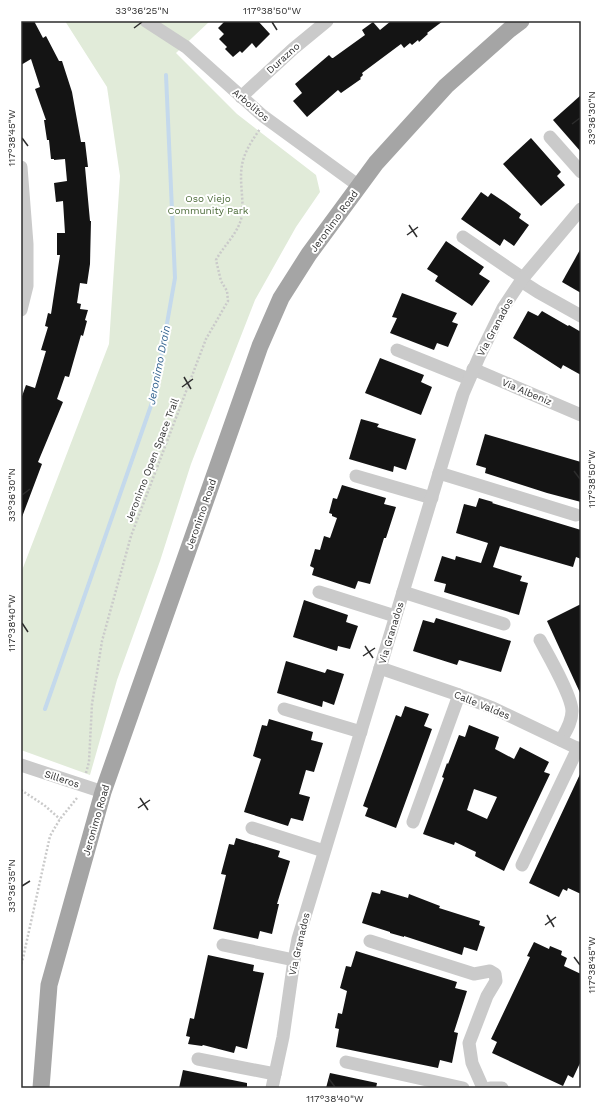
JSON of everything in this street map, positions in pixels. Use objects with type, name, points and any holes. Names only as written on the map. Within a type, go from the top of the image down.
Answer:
[{"type":"main road","name":"Jeronimo Road","points":[[41,1088],[49,985],[103,792],[260,346],[281,298],[309,254],[376,163],[446,86],[520,21]]},
{"type":"street","name":"Arbolitos","points":[[146,21],[186,47],[241,97],[267,118],[359,186]]},
{"type":"street","name":"Durazno","points":[[241,97],[292,49],[328,21]]},
{"type":"street","points":[[550,137],[581,172]]},
{"type":"street","points":[[21,167],[27,244],[28,286],[21,310]]},
{"type":"street","name":"Via Granados","points":[[272,1088],[283,1037],[298,939],[395,616],[471,374],[503,308],[522,279],[581,209]]},
{"type":"street","points":[[463,237],[538,292],[581,316]]},
{"type":"street","name":"Via Albeniz","points":[[397,350],[471,374],[581,415]]},
{"type":"street","points":[[439,473],[576,515]]},
{"type":"street","points":[[356,476],[432,498]]},
{"type":"street","points":[[319,592],[395,616]]},
{"type":"street","points":[[403,592],[504,624]]},
{"type":"street","points":[[540,640],[566,692],[572,710],[571,719],[561,740]]},
{"type":"street","name":"Calle Valdes","points":[[380,668],[493,708],[579,749]]},
{"type":"street","points":[[413,822],[459,695]]},
{"type":"street","points":[[284,709],[361,732]]},
{"type":"street","points":[[522,865],[579,749]]},
{"type":"street","name":"Silleros","points":[[21,765],[103,792]]},
{"type":"street","points":[[252,828],[324,851]]},
{"type":"street","points":[[370,941],[474,974],[490,971],[495,974],[496,981],[487,996],[469,1043],[472,1063],[483,1088]]},
{"type":"street","points":[[223,945],[294,960]]},
{"type":"street","points":[[198,1059],[275,1074]]},
{"type":"street","points":[[346,1062],[462,1088]]},
{"type":"street","points":[[490,1088],[502,1088]]},
{"type":"path","name":"Jeronimo Open Space Trail","points":[[21,964],[24,958],[50,836],[60,819],[80,794],[83,786],[89,762],[92,704],[104,633],[132,536],[206,339],[228,301],[216,260],[221,250],[232,239],[242,216],[242,164],[250,143],[267,118]]},
{"type":"path","points":[[21,790],[44,805],[60,819]]},
{"type":"green space","name":"Oso Viejo Community Park","points":[[65,21],[210,21],[176,53],[237,114],[316,175],[320,192],[296,227],[255,300],[191,464],[160,561],[117,680],[90,775],[21,750],[21,573],[109,344],[120,176],[107,87]]},
{"type":"building","points":[[21,21],[34,21],[43,38],[46,36],[59,61],[62,61],[72,92],[81,142],[85,142],[88,167],[85,167],[91,221],[90,264],[87,284],[80,283],[77,303],[81,304],[80,309],[88,310],[85,320],[87,321],[83,336],[81,335],[69,377],[65,376],[57,399],[63,402],[38,462],[42,464],[22,517],[21,399],[26,385],[35,388],[46,351],[41,350],[48,327],[45,326],[48,313],[51,314],[60,255],[57,255],[57,233],[65,233],[63,201],[56,202],[54,183],[67,181],[65,159],[51,159],[49,140],[47,140],[44,120],[46,120],[35,89],[40,87],[31,59],[21,65]]},
{"type":"building","points":[[225,21],[258,21],[270,34],[256,48],[252,43],[242,53],[240,51],[233,57],[225,49],[227,47],[219,39],[224,34],[218,28]]},
{"type":"building","points":[[391,21],[443,21],[427,33],[428,34],[419,42],[418,40],[412,45],[410,43],[404,48],[401,44],[362,73],[363,75],[360,78],[361,79],[341,93],[338,90],[307,117],[293,101],[302,93],[295,84],[329,55],[333,58],[365,35],[362,30],[373,22],[380,30]]},
{"type":"building","points":[[581,95],[581,152],[553,120]]},
{"type":"building","points":[[531,138],[561,172],[557,176],[565,185],[541,206],[503,164]]},
{"type":"building","points":[[481,192],[488,197],[491,193],[506,203],[521,214],[519,218],[529,225],[514,246],[504,239],[500,246],[461,219]]},
{"type":"building","points":[[446,241],[484,267],[479,274],[490,281],[472,306],[435,281],[438,276],[427,269]]},
{"type":"building","points":[[581,248],[581,293],[562,282]]},
{"type":"building","points":[[402,293],[457,313],[452,322],[458,324],[448,347],[437,343],[434,350],[390,333],[397,318],[392,317]]},
{"type":"building","points":[[528,311],[538,316],[542,311],[581,332],[581,375],[563,365],[561,369],[513,338]]},
{"type":"building","points":[[380,358],[424,375],[421,382],[432,387],[421,415],[365,393]]},
{"type":"building","points":[[361,419],[379,424],[377,427],[416,439],[406,470],[394,466],[393,472],[349,459]]},
{"type":"building","points":[[485,434],[581,462],[581,502],[547,493],[485,473],[486,468],[476,465]]},
{"type":"building","points":[[342,485],[386,498],[384,504],[396,507],[386,538],[384,538],[370,584],[358,581],[355,589],[312,575],[314,568],[310,566],[315,549],[320,550],[324,536],[330,538],[337,518],[329,513],[333,498],[337,499]]},
{"type":"building","points":[[479,498],[581,530],[581,559],[576,557],[573,567],[500,546],[493,567],[522,576],[520,581],[528,583],[519,615],[444,592],[446,584],[434,581],[442,556],[455,560],[456,556],[481,563],[488,543],[456,533],[464,504],[476,507]]},
{"type":"building","points":[[304,600],[348,615],[346,622],[358,626],[350,649],[338,646],[337,651],[293,637]]},
{"type":"building","points":[[581,604],[581,695],[547,621]]},
{"type":"building","points":[[436,618],[511,641],[501,672],[459,660],[457,665],[413,651],[423,620],[434,623]]},
{"type":"building","points":[[286,661],[325,673],[327,669],[344,674],[334,705],[323,701],[322,707],[277,693]]},
{"type":"building","points":[[405,706],[429,714],[424,726],[432,729],[396,828],[365,816],[368,808],[363,806],[396,715],[401,717]]},
{"type":"building","points":[[269,719],[313,732],[311,740],[323,743],[314,772],[306,770],[299,794],[310,797],[303,821],[291,818],[288,826],[244,812],[261,759],[253,756],[262,725],[267,726]]},
{"type":"building","points":[[469,725],[499,737],[495,749],[514,759],[520,747],[549,762],[544,772],[550,774],[504,871],[475,856],[476,852],[455,842],[454,845],[423,834],[444,778],[442,777],[447,763],[448,764],[459,735],[465,737]],"holes":[[[474,789],[497,797],[487,819],[467,810]]]},
{"type":"building","points":[[581,772],[581,894],[568,888],[567,891],[563,889],[559,897],[529,883]]},
{"type":"building","points":[[236,838],[280,851],[278,857],[290,861],[277,904],[279,904],[272,934],[260,931],[258,939],[213,929],[226,875],[221,874],[229,844],[234,845]]},
{"type":"building","points":[[381,890],[408,898],[409,894],[440,906],[439,908],[480,921],[479,925],[485,927],[477,951],[464,947],[462,955],[362,923],[372,892],[380,894]]},
{"type":"building","points":[[534,942],[549,949],[550,946],[562,951],[561,955],[567,958],[564,966],[581,974],[581,1061],[573,1078],[568,1075],[563,1086],[492,1053],[497,1042],[491,1039],[530,957],[527,956]]},
{"type":"building","points":[[356,951],[457,982],[455,988],[467,991],[454,1032],[458,1033],[452,1063],[440,1060],[438,1068],[336,1047],[339,1029],[335,1028],[338,1013],[342,1014],[347,991],[340,988],[346,966],[351,967]]},
{"type":"building","points":[[208,955],[254,965],[253,971],[264,973],[247,1049],[236,1046],[234,1053],[203,1045],[188,1044],[190,1037],[186,1036],[190,1018],[194,1019]]},
{"type":"building","points":[[183,1070],[247,1083],[247,1088],[179,1088]]},
{"type":"building","points":[[330,1073],[377,1083],[376,1088],[326,1088]]},
{"type":"waterway","name":"Jeronimo Drain","points":[[45,709],[154,397],[175,278],[166,75]]}]
